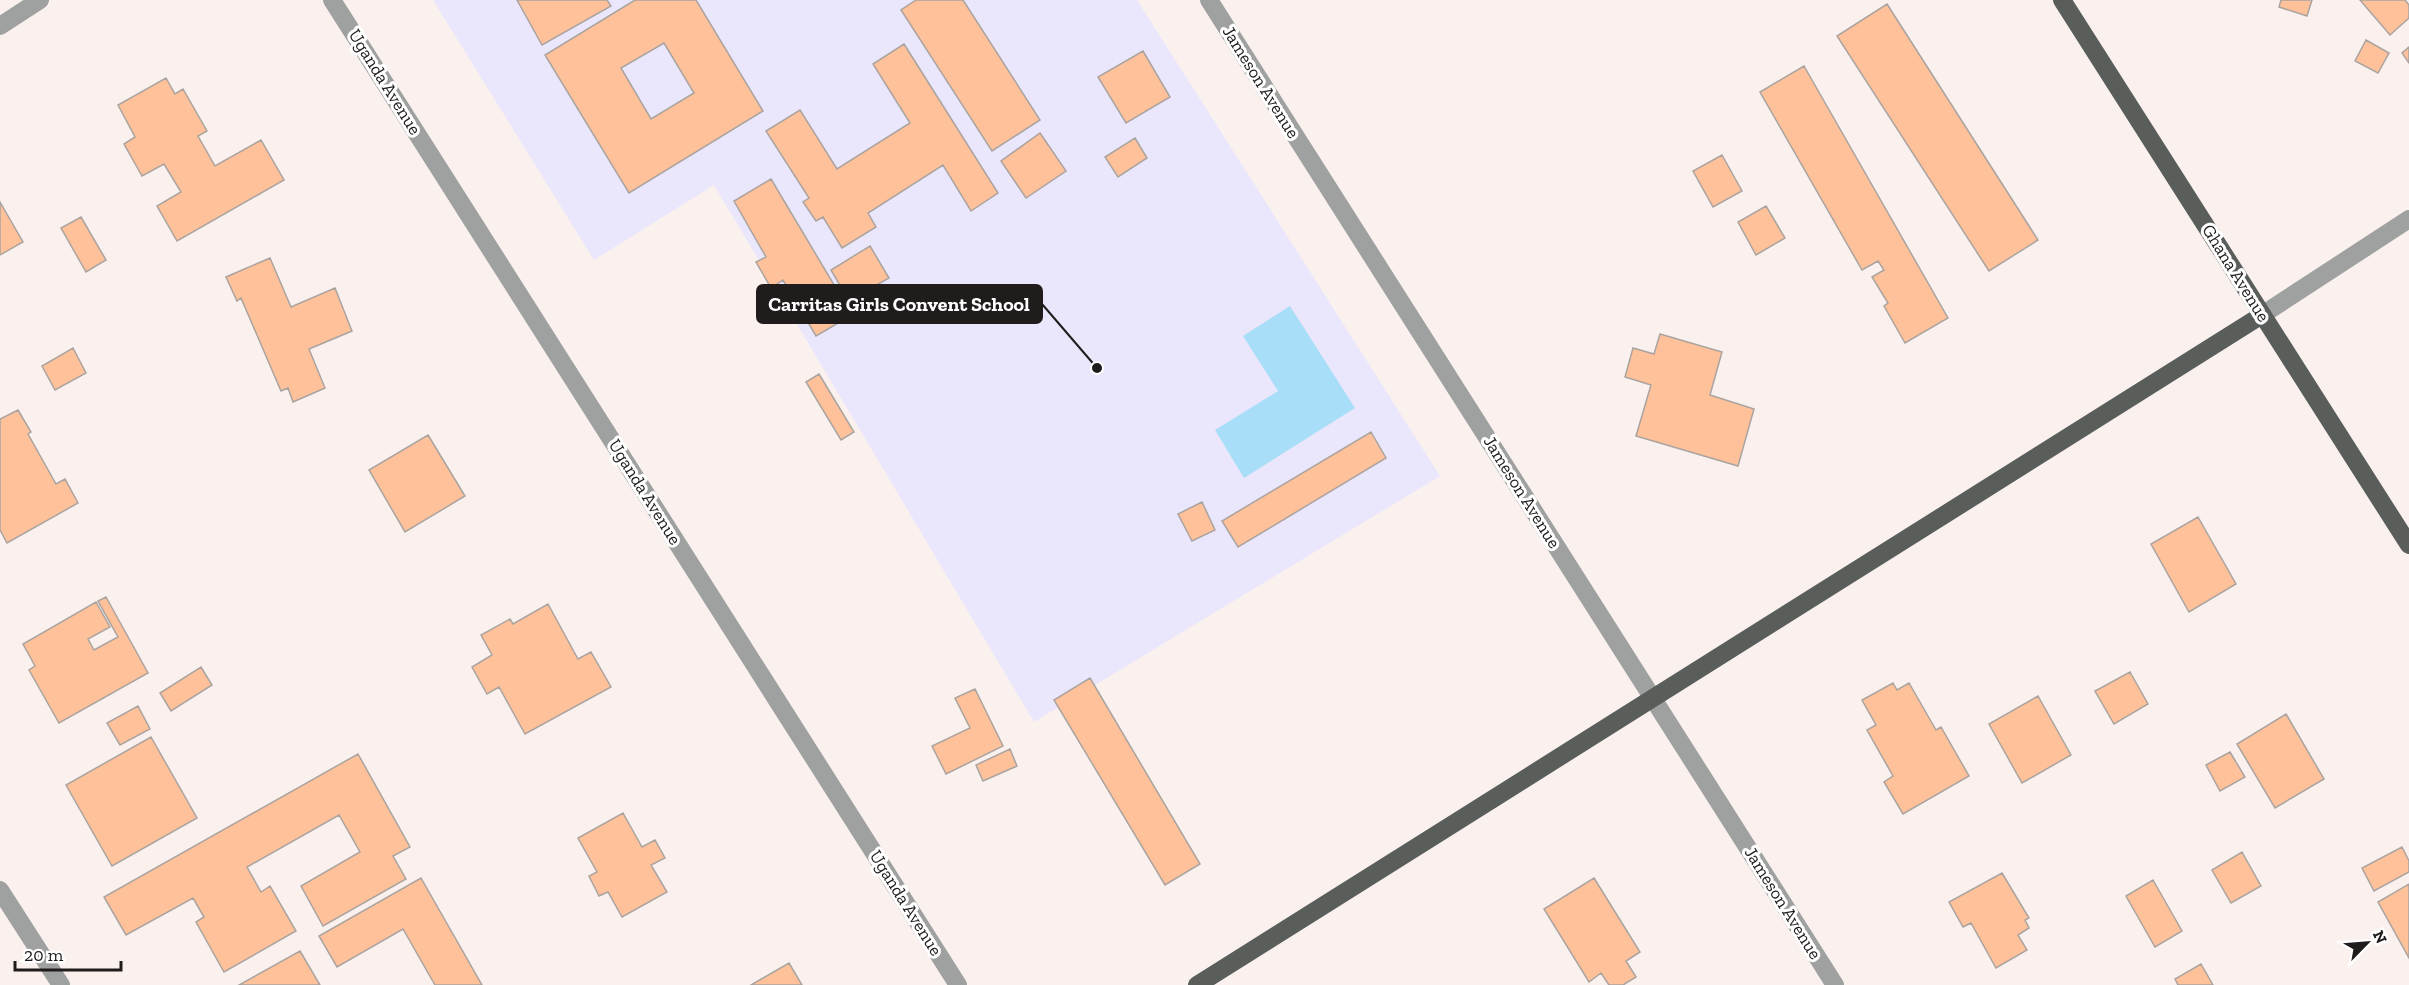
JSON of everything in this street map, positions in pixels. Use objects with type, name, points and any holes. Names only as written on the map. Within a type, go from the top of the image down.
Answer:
[{"type":"main road","name":"Ghana Avenue","points":[[2062,0],[2409,545]]},
{"type":"main road","points":[[1197,985],[2262,315]]},
{"type":"street","points":[[0,26],[40,0]]},
{"type":"street","name":"Uganda Avenue","points":[[332,0],[958,985]]},
{"type":"street","name":"Jameson Avenue","points":[[1209,0],[1835,985]]},
{"type":"street","points":[[2262,315],[2409,219]]},
{"type":"street","points":[[0,890],[61,985]]},
{"type":"shaded area","points":[[433,0],[1137,0],[1440,476],[1034,722],[714,185],[594,260]]},
{"type":"water","points":[[1290,306],[1355,408],[1244,478],[1215,430],[1278,391],[1243,336]]},
{"type":"building","points":[[517,0],[607,0],[611,6],[542,45]]},
{"type":"building","points":[[635,0],[696,0],[763,111],[629,193],[545,55]],"holes":[[[664,43],[694,93],[651,119],[621,68]]]},
{"type":"building","points":[[916,0],[963,0],[1040,120],[992,151],[901,10]]},
{"type":"building","points":[[2281,0],[2312,0],[2307,16],[2279,7]]},
{"type":"building","points":[[2360,0],[2405,0],[2409,5],[2409,18],[2390,35]]},
{"type":"building","points":[[1887,4],[2038,240],[1989,271],[1837,36]]},
{"type":"building","points":[[2366,40],[2389,53],[2378,73],[2355,61]]},
{"type":"building","points":[[904,44],[998,193],[971,211],[943,165],[868,213],[876,227],[842,248],[823,217],[816,221],[803,202],[809,198],[766,131],[800,110],[837,169],[910,123],[873,64]]},
{"type":"building","points":[[2409,47],[2409,63],[2402,53]]},
{"type":"building","points":[[1143,51],[1170,97],[1126,123],[1098,77]]},
{"type":"building","points":[[1804,66],[1948,318],[1905,343],[1884,306],[1888,303],[1872,277],[1884,270],[1878,261],[1862,270],[1760,92]]},
{"type":"building","points":[[166,78],[175,94],[183,89],[207,131],[198,136],[215,166],[261,140],[284,180],[177,241],[157,206],[181,192],[164,164],[142,176],[124,144],[135,137],[118,105]]},
{"type":"building","points":[[1040,133],[1066,171],[1026,198],[1001,161]]},
{"type":"building","points":[[1135,138],[1147,158],[1118,177],[1105,157]]},
{"type":"building","points":[[1722,155],[1742,191],[1713,207],[1693,171]]},
{"type":"building","points":[[771,179],[852,315],[816,336],[783,280],[771,288],[756,262],[766,257],[734,201]]},
{"type":"building","points":[[0,202],[23,242],[0,255]]},
{"type":"building","points":[[1766,206],[1785,238],[1756,255],[1738,222]]},
{"type":"building","points":[[81,217],[106,260],[86,272],[61,228]]},
{"type":"building","points":[[870,246],[889,278],[849,301],[831,270]]},
{"type":"building","points":[[270,258],[291,307],[335,288],[352,331],[309,349],[325,388],[293,402],[288,388],[281,391],[241,298],[237,301],[226,277]]},
{"type":"building","points":[[1660,334],[1722,352],[1710,395],[1754,409],[1738,466],[1636,436],[1651,385],[1625,377],[1633,348],[1654,354]]},
{"type":"building","points":[[73,348],[86,373],[55,390],[42,366]]},
{"type":"building","points":[[819,374],[854,432],[841,440],[806,382]]},
{"type":"building","points":[[18,410],[31,432],[28,434],[56,484],[65,479],[78,503],[7,543],[0,530],[0,419]]},
{"type":"building","points":[[1371,432],[1386,458],[1238,547],[1222,521]]},
{"type":"building","points":[[428,435],[465,496],[405,532],[369,470]]},
{"type":"building","points":[[1202,502],[1215,530],[1192,541],[1178,514]]},
{"type":"building","points":[[2198,517],[2236,584],[2189,612],[2151,544]]},
{"type":"building","points":[[106,597],[148,673],[59,723],[29,670],[35,666],[23,644],[96,602],[110,627],[88,639],[94,650],[118,637],[98,601]]},
{"type":"building","points":[[548,604],[578,659],[591,652],[611,687],[525,734],[499,687],[487,694],[472,667],[492,655],[481,635],[510,619],[513,624]]},
{"type":"building","points":[[201,667],[212,685],[171,711],[160,693]]},
{"type":"building","points":[[2130,672],[2148,704],[2114,724],[2095,691]]},
{"type":"building","points":[[1090,678],[1200,864],[1165,885],[1054,700]]},
{"type":"building","points":[[1893,683],[1897,690],[1909,683],[1936,730],[1941,727],[1969,776],[1903,814],[1884,782],[1893,776],[1867,730],[1876,725],[1862,700]]},
{"type":"building","points":[[975,689],[1003,746],[946,774],[932,746],[970,728],[955,698]]},
{"type":"building","points":[[2038,696],[2071,755],[2022,783],[1989,724]]},
{"type":"building","points":[[138,706],[150,729],[120,745],[107,723]]},
{"type":"building","points":[[2286,714],[2324,779],[2275,808],[2237,744]]},
{"type":"building","points":[[151,737],[197,818],[112,866],[66,785]]},
{"type":"building","points":[[1010,749],[1017,766],[983,781],[976,765]]},
{"type":"building","points":[[2230,752],[2245,777],[2220,791],[2206,765]]},
{"type":"building","points":[[358,754],[410,847],[393,856],[406,879],[323,926],[301,886],[360,852],[339,815],[247,867],[261,892],[270,886],[296,931],[224,972],[196,922],[204,917],[193,898],[126,935],[104,897]]},
{"type":"building","points":[[623,813],[642,847],[655,840],[665,858],[651,865],[667,892],[622,917],[608,892],[599,896],[589,876],[597,872],[578,838]]},
{"type":"building","points":[[2402,847],[2409,861],[2409,872],[2374,891],[2362,868]]},
{"type":"building","points":[[2242,852],[2261,886],[2231,903],[2212,870]]},
{"type":"building","points":[[2002,873],[2029,918],[2025,920],[2029,928],[2018,935],[2027,950],[1996,968],[1971,923],[1963,927],[1949,902]]},
{"type":"building","points":[[421,878],[482,985],[435,985],[403,929],[337,967],[319,936]]},
{"type":"building","points":[[1594,878],[1640,952],[1626,961],[1636,977],[1623,985],[1609,985],[1601,973],[1589,982],[1544,909]]},
{"type":"building","points":[[2153,880],[2182,931],[2155,947],[2126,896]]},
{"type":"building","points":[[2409,884],[2409,958],[2378,902]]},
{"type":"building","points":[[300,951],[320,985],[239,985]]},
{"type":"building","points":[[789,963],[802,985],[751,985]]},
{"type":"building","points":[[2201,964],[2213,985],[2178,985],[2175,979]]},
{"type":"place","name":"Carritas Girls Convent School","points":[[1097,368]]}]
